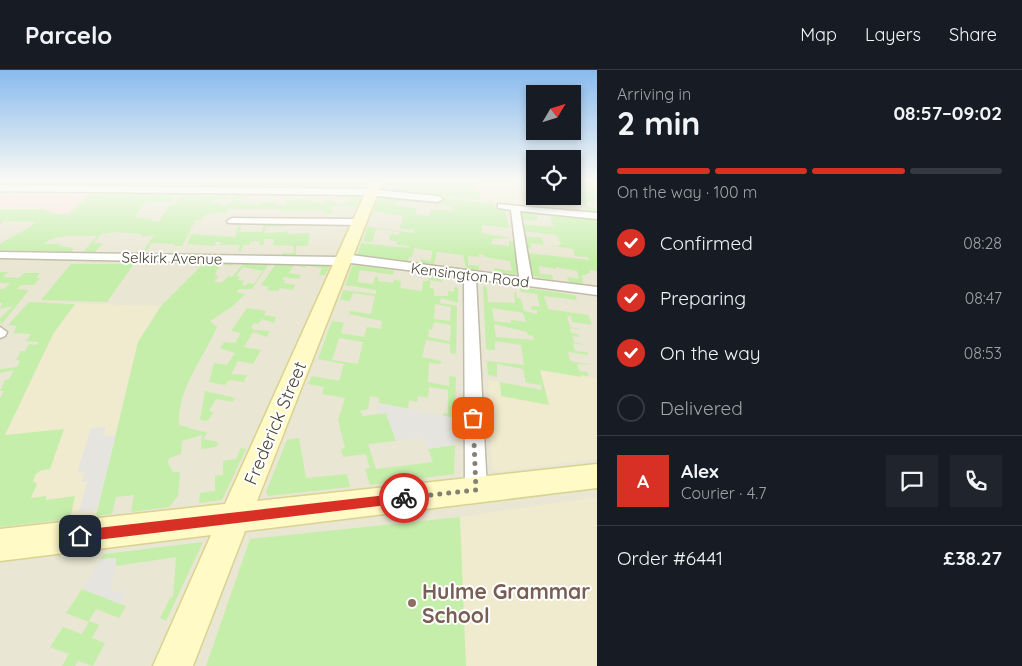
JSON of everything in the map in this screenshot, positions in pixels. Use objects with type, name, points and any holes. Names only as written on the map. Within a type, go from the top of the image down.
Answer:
[{"type":"main road","name":"Frederick Street","points":[[173,666],[366,208]]},
{"type":"main road","points":[[0,545],[597,476]]},
{"type":"street","points":[[515,208],[526,282]]},
{"type":"street","points":[[552,208],[597,216]]},
{"type":"street","points":[[232,221],[360,222]]},
{"type":"street","name":"Selkirk Avenue","points":[[0,255],[343,260]]},
{"type":"street","name":"Kensington Road","points":[[343,260],[351,259],[594,291]]},
{"type":"street","points":[[470,274],[476,490]]},
{"type":"street","points":[[594,291],[597,306]]},
{"type":"shaded area","points":[[0,208],[597,208],[597,666],[0,666]]},
{"type":"shaded area","points":[[75,208],[69,214],[56,214],[43,209],[0,209]]},
{"type":"shaded area","points":[[29,302],[161,306],[138,342],[96,516],[0,527],[0,441],[53,335],[13,333],[17,326],[8,325]]},
{"type":"shaded area","points":[[539,370],[597,378],[597,459],[497,472],[492,468],[488,380],[546,391]]},
{"type":"shaded area","points":[[379,403],[455,418],[455,445],[428,449],[423,438],[396,441],[386,413],[377,414]]},
{"type":"shaded area","points":[[106,427],[103,436],[116,435],[97,510],[79,512],[87,482],[81,482],[84,472],[77,473],[91,428]]},
{"type":"shaded area","name":"Hulme Grammar School","points":[[597,497],[597,666],[206,666],[250,539],[460,517]]},
{"type":"shaded area","points":[[116,558],[111,592],[126,590],[120,604],[82,589],[101,559]]},
{"type":"green space","points":[[75,208],[142,208],[135,217],[159,221],[168,208],[332,208],[331,212],[334,214],[322,212],[322,210],[228,209],[226,215],[225,213],[212,213],[206,215],[202,220],[196,220],[188,234],[235,237],[238,226],[241,226],[240,232],[262,232],[264,224],[285,224],[284,227],[266,227],[264,233],[285,232],[286,229],[288,234],[310,233],[308,246],[296,246],[296,255],[282,255],[282,253],[293,253],[294,246],[273,245],[274,239],[264,239],[264,245],[259,245],[260,241],[250,242],[250,245],[243,245],[241,251],[238,251],[240,245],[220,245],[221,242],[216,242],[215,246],[187,244],[191,235],[188,235],[182,246],[152,243],[145,253],[142,253],[154,235],[141,237],[142,234],[117,232],[101,234],[94,243],[103,243],[95,252],[83,252],[97,236],[61,237],[49,240],[44,244],[60,244],[59,246],[73,248],[72,252],[0,250],[0,244],[36,222],[4,221],[0,225],[0,209],[43,209],[56,214],[69,214]]},
{"type":"green space","points":[[375,208],[415,208],[417,208],[415,215],[429,216],[431,209],[452,211],[452,208],[505,209],[509,228],[482,225],[482,233],[510,238],[493,239],[491,244],[509,246],[509,241],[516,242],[521,275],[494,272],[494,268],[512,271],[510,261],[485,257],[479,254],[479,257],[468,256],[468,265],[479,266],[479,270],[466,268],[463,255],[437,252],[434,264],[421,263],[421,259],[431,261],[432,251],[414,248],[412,257],[409,257],[408,261],[357,255],[361,243],[409,248],[409,246],[397,245],[397,241],[389,240],[390,234],[398,235],[400,232],[376,229],[372,242],[363,241],[368,227],[414,233],[414,230],[381,226],[400,228],[403,216],[374,211]]},
{"type":"green space","points":[[585,208],[595,209],[597,213],[587,212]]},
{"type":"green space","points":[[519,211],[597,218],[597,271],[589,270],[590,273],[582,275],[583,284],[569,282],[567,277],[579,279],[577,271],[556,267],[556,269],[539,266],[540,274],[552,275],[553,280],[528,275],[528,253],[589,260],[588,257],[575,256],[573,249],[546,245],[558,246],[561,244],[557,240],[559,240],[556,235],[522,231],[521,224],[555,227],[551,223],[539,222],[552,223],[550,216],[537,215],[538,221],[520,219]]},
{"type":"green space","points":[[523,236],[542,238],[544,245],[531,243],[531,249],[525,247]]},
{"type":"green space","points":[[71,264],[133,265],[107,302],[41,300]]},
{"type":"green space","points":[[203,264],[222,264],[215,273],[218,277],[214,282],[221,283],[229,276],[232,277],[243,264],[269,264],[252,289],[239,289],[236,292],[245,294],[233,306],[210,321],[217,327],[192,374],[182,399],[179,425],[207,433],[203,439],[218,442],[216,447],[201,449],[202,435],[182,441],[181,454],[169,458],[168,463],[173,472],[180,472],[178,496],[169,507],[131,512],[134,495],[116,497],[112,514],[96,516],[138,342],[161,306]],"holes":[[[243,267],[263,271],[254,284],[242,285],[244,281],[238,280],[240,277],[236,276]]]},
{"type":"green space","points":[[275,265],[294,265],[289,273],[301,275],[299,279],[284,277],[282,279],[285,280],[284,283],[295,285],[293,290],[280,288],[278,291],[267,290],[269,287],[261,285]]},
{"type":"green space","points":[[295,265],[330,266],[325,275],[319,275],[322,268],[306,266],[305,268]]},
{"type":"green space","points":[[353,265],[394,270],[393,275],[360,270],[357,282],[373,284],[375,277],[378,277],[378,281],[393,283],[394,280],[401,281],[400,288],[422,291],[423,281],[428,281],[429,275],[442,276],[442,282],[430,280],[430,288],[434,289],[434,296],[448,296],[448,291],[454,292],[454,287],[458,288],[458,303],[441,298],[440,303],[457,306],[456,354],[450,353],[450,344],[426,340],[422,357],[441,361],[441,364],[429,363],[428,382],[449,386],[449,376],[456,377],[455,418],[443,416],[443,413],[448,414],[448,390],[429,387],[428,398],[418,396],[417,402],[409,400],[408,409],[379,403],[379,398],[370,396],[368,409],[360,411],[363,416],[386,413],[396,441],[368,444],[376,469],[433,462],[428,449],[455,445],[454,474],[370,485],[365,469],[370,468],[366,454],[343,457],[341,449],[345,448],[338,420],[345,398],[322,394],[324,387],[308,384],[312,376],[339,381],[344,364],[318,359],[332,321],[344,323],[341,333],[364,337],[367,327],[381,329],[382,321],[349,314],[350,311],[371,314],[375,296],[353,293],[350,301],[340,300],[343,290],[376,294],[376,290],[345,285]],"holes":[[[435,304],[451,307],[450,321],[434,319]],[[434,322],[451,325],[450,341],[428,337],[429,329],[432,330]],[[339,338],[363,342],[358,364],[332,360]]]},
{"type":"green space","points":[[0,272],[8,272],[3,277],[19,278],[24,273],[40,273],[36,278],[40,278],[34,285],[21,285],[17,289],[29,290],[1,325],[0,318],[13,306],[0,309],[2,303],[0,303],[0,289],[4,289],[10,283],[0,283]]},
{"type":"green space","points":[[483,286],[487,287],[488,302],[515,303],[514,292],[516,292],[517,298],[521,299],[524,311],[537,314],[537,310],[532,310],[531,306],[540,307],[537,294],[521,292],[520,287],[575,295],[577,300],[544,296],[548,309],[588,315],[592,325],[572,322],[571,316],[567,316],[570,327],[584,330],[570,328],[571,333],[578,334],[579,337],[572,336],[574,342],[587,345],[573,343],[575,351],[587,352],[588,355],[568,352],[570,361],[591,365],[577,364],[579,371],[587,372],[589,376],[581,375],[581,377],[540,370],[549,405],[501,396],[500,382],[542,390],[541,385],[526,383],[523,369],[497,364],[497,377],[488,375],[487,361],[524,365],[521,345],[495,341],[495,350],[486,349]],"holes":[[[492,308],[523,313],[526,322],[511,320],[511,323],[494,321]],[[494,324],[527,332],[528,335],[533,336],[534,340],[496,337]]]},
{"type":"green space","points":[[29,302],[75,304],[53,334],[5,435],[64,429],[50,469],[39,472],[34,478],[33,481],[37,484],[31,498],[46,496],[46,500],[75,496],[70,519],[0,527],[0,398],[4,391],[0,391],[5,380],[9,379],[14,370],[0,373],[0,369],[17,367],[20,361],[16,360],[21,351],[25,351],[29,344],[36,345],[39,342],[26,341],[31,334],[13,333],[17,326],[8,325]]},
{"type":"green space","points":[[247,308],[266,311],[264,315],[276,317],[274,323],[262,319],[258,324],[254,323],[251,328],[270,331],[267,337],[253,332],[244,347],[261,350],[253,364],[238,361],[231,374],[247,375],[244,382],[229,380],[225,385],[209,382],[214,363],[227,365],[235,353],[220,348],[224,342],[235,343],[241,333],[231,331]]},
{"type":"green space","points":[[205,391],[235,398],[233,402],[216,399],[209,411],[213,412],[208,421],[200,420]]},
{"type":"green space","points":[[299,438],[306,478],[347,474],[350,487],[268,496],[266,492],[287,440]]},
{"type":"green space","points":[[241,448],[246,449],[222,500],[199,503],[200,493],[215,491],[215,476],[223,475],[223,461],[236,459]]},
{"type":"green space","name":"Hulme Grammar School","points":[[460,517],[466,666],[206,666],[250,539]]},
{"type":"green space","points":[[203,542],[166,621],[160,618],[170,598],[173,597],[176,557],[116,566],[116,558],[101,559],[104,554]]},
{"type":"green space","points":[[82,589],[126,606],[119,618],[96,609],[89,621],[99,625],[92,638],[105,643],[93,666],[78,661],[75,666],[62,666],[69,654],[50,647],[63,627],[82,634],[89,622],[66,613]]},
{"type":"way so far","points":[[404,498],[476,490],[473,418]]},
{"type":"place","name":"Hulme Grammar School","points":[[412,603]]},
{"type":"route","points":[[80,536],[404,498]]}]
